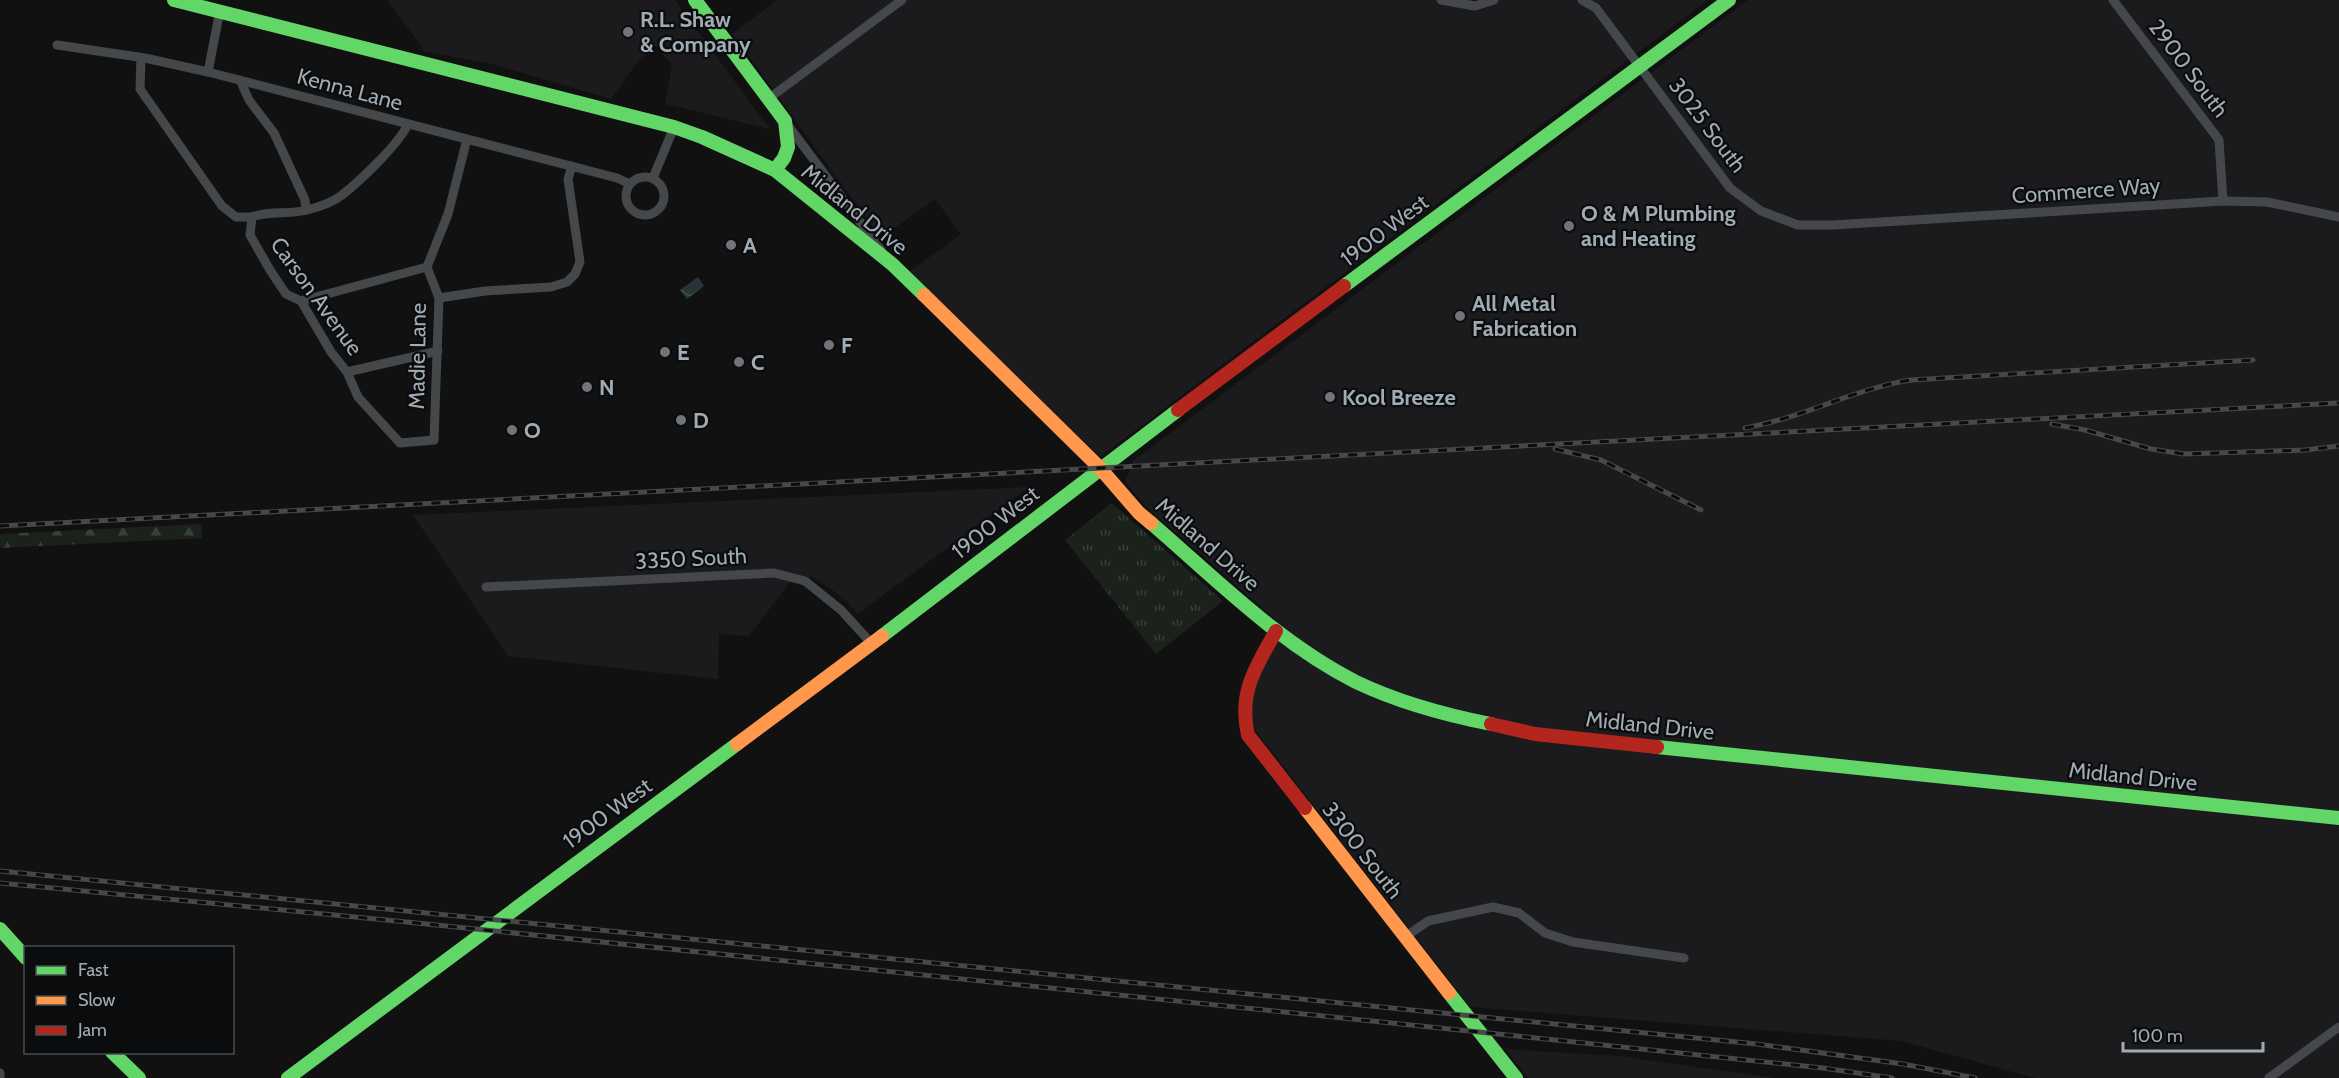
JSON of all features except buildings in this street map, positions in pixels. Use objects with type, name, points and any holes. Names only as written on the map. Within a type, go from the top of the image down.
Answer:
[{"type":"main road","name":"Midland Drive","points":[[174,0],[674,127],[775,170],[892,264],[1100,468],[1139,513],[1276,631],[1320,661],[1357,682],[1408,702],[1461,718],[1535,734],[2339,818]]},
{"type":"main road","points":[[695,0],[785,121],[790,143],[784,160],[775,170]]},
{"type":"main road","name":"1900 West","points":[[288,1078],[539,889],[872,644],[1100,468],[1729,0]]},
{"type":"main road","name":"3300 South","points":[[1276,631],[1253,673],[1245,698],[1243,718],[1248,735],[1516,1078]]},
{"type":"main road","points":[[1,930],[24,956]]},
{"type":"main road","points":[[113,1054],[139,1078]]},
{"type":"street","points":[[768,99],[902,0]]},
{"type":"street","points":[[1441,0],[1475,6],[1494,0]]},
{"type":"street","name":"3025 South","points":[[1582,0],[1596,8],[1730,188],[1761,211],[1798,225],[1833,225]]},
{"type":"street","name":"2900 South","points":[[2113,0],[2218,140],[2223,201]]},
{"type":"street","points":[[208,72],[220,10]]},
{"type":"street","name":"Kenna Lane","points":[[57,45],[141,58],[208,72],[572,166],[617,178],[630,184]]},
{"type":"street","name":"Carson Avenue","points":[[141,58],[140,89],[222,206],[236,217],[252,217],[250,234],[270,270],[286,294],[301,301],[331,352],[347,372],[358,396],[400,443]]},
{"type":"street","points":[[240,80],[249,100],[274,133],[304,200],[306,210]]},
{"type":"street","points":[[785,121],[892,264]]},
{"type":"street","points":[[252,217],[265,212],[289,213],[306,210],[324,205],[340,196],[402,137],[408,124]]},
{"type":"street","points":[[653,178],[674,127]]},
{"type":"street","points":[[301,301],[427,267],[448,214],[467,139]]},
{"type":"street","points":[[439,298],[485,291],[551,287],[567,282],[575,274],[580,262],[568,179],[572,166]]},
{"type":"street","points":[[640,178],[653,178],[662,187],[664,200],[661,207],[651,214],[639,213],[629,205],[627,195],[630,184],[640,178]]},
{"type":"street","name":"Commerce Way","points":[[1833,225],[2223,201],[2267,202],[2339,217]]},
{"type":"street","name":"Madie Lane","points":[[400,443],[434,440],[439,298],[427,267]]},
{"type":"street","points":[[347,372],[438,351]]},
{"type":"street","name":"3350 South","points":[[486,587],[774,573],[805,581],[841,610],[872,644]]},
{"type":"street","points":[[1405,937],[1428,921],[1493,907],[1519,913],[1545,933],[1573,942],[1684,958]]},
{"type":"street","points":[[2269,1078],[2339,1027]]},
{"type":"street","points":[[0,1073],[0,1078]]},
{"type":"shaded area","points":[[387,0],[675,0],[770,129],[665,104],[672,66],[656,46],[635,65],[611,99],[488,63],[425,52]]},
{"type":"shaded area","points":[[778,0],[1708,0],[1100,457],[909,272],[961,234],[935,199],[881,238],[732,34]]},
{"type":"shaded area","points":[[1748,0],[2339,0],[2339,1078],[2035,1078],[1901,1041],[1470,1007],[1255,730],[1250,703],[1260,673],[1283,626],[1145,506],[1125,482],[1133,461]]},
{"type":"shaded area","points":[[1029,487],[858,614],[842,597],[812,576],[790,582],[749,636],[719,634],[718,679],[508,656],[413,515]]},
{"type":"shaded area","points":[[1505,1049],[1619,1056],[1775,1078],[1528,1078]]},
{"type":"green space","points":[[1112,503],[1223,601],[1156,654],[1065,540]]},
{"type":"green space","points":[[201,524],[202,538],[0,548],[0,534]]},
{"type":"water","points":[[698,277],[704,286],[687,299],[680,290]]},
{"type":"railway","points":[[1745,428],[1787,418],[1869,390],[1911,380],[2253,360]]},
{"type":"railway","points":[[0,526],[2339,403]]},
{"type":"railway","points":[[2052,424],[2085,430],[2151,449],[2184,454],[2305,450],[2339,446]]},
{"type":"railway","points":[[1555,449],[1601,460],[1701,510]]},
{"type":"railway","points":[[0,871],[1757,1044],[1903,1064],[1975,1078]]},
{"type":"railway","points":[[0,883],[407,922],[1479,1032],[1823,1068],[1892,1078]]},
{"type":"traffic: fast","points":[[174,0],[674,127],[702,137],[775,170],[892,264],[924,295]]},
{"type":"traffic: fast","points":[[695,0],[785,121],[788,147],[784,158],[775,170]]},
{"type":"traffic: fast","points":[[1344,286],[1729,0]]},
{"type":"traffic: fast","points":[[882,636],[1178,410]]},
{"type":"traffic: fast","points":[[1151,523],[1249,609],[1301,649],[1328,666],[1356,682],[1405,702],[1491,724]]},
{"type":"traffic: fast","points":[[288,1078],[737,744]]},
{"type":"traffic: fast","points":[[1657,747],[2339,818]]},
{"type":"traffic: fast","points":[[0,929],[24,956]]},
{"type":"traffic: fast","points":[[1449,993],[1516,1078]]},
{"type":"traffic: fast","points":[[114,1054],[139,1078]]},
{"type":"traffic: slow","points":[[924,295],[1100,468],[1139,513],[1151,523]]},
{"type":"traffic: slow","points":[[737,744],[882,636]]},
{"type":"traffic: slow","points":[[1305,808],[1449,993]]},
{"type":"traffic: jam","points":[[1178,410],[1344,286]]},
{"type":"traffic: jam","points":[[1276,631],[1256,668],[1247,693],[1245,706],[1248,735],[1305,808]]},
{"type":"traffic: jam","points":[[1491,724],[1535,734],[1657,747]]},
{"type":"place","name":"R.L. Shaw & Company","points":[[628,32]]},
{"type":"place","name":"O & M Plumbing and Heating","points":[[1569,226]]},
{"type":"place","name":"A","points":[[731,245]]},
{"type":"place","name":"All Metal Fabrication","points":[[1460,316]]},
{"type":"place","name":"F","points":[[829,345]]},
{"type":"place","name":"E","points":[[665,352]]},
{"type":"place","name":"C","points":[[739,362]]},
{"type":"place","name":"N","points":[[587,387]]},
{"type":"place","name":"Kool Breeze","points":[[1330,397]]},
{"type":"place","name":"D","points":[[681,420]]},
{"type":"place","name":"O","points":[[512,430]]}]
